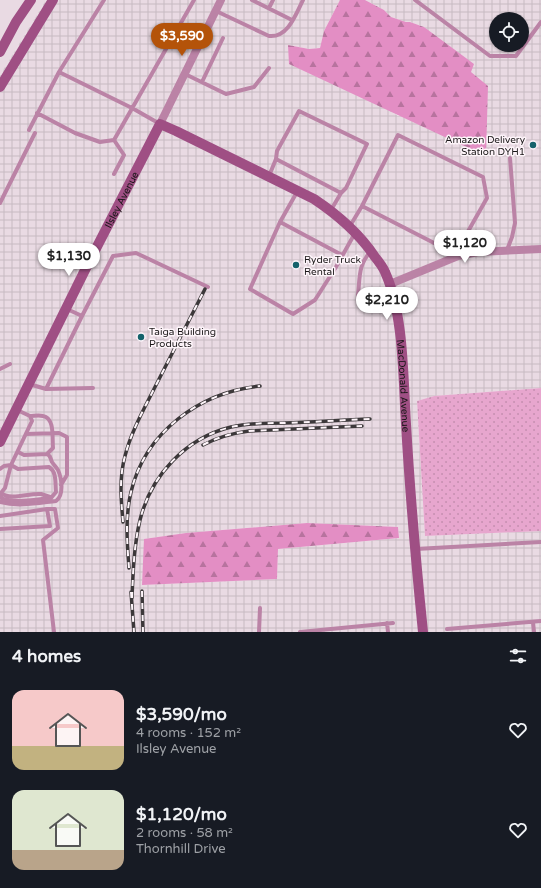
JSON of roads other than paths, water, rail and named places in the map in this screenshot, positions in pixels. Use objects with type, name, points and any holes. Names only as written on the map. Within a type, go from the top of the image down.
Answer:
[{"type":"street","points":[[0,52],[16,22],[31,0]]},
{"type":"street","points":[[0,86],[53,0]]},
{"type":"street","name":"Ilsley Avenue","points":[[0,442],[222,0]]},
{"type":"street","name":"MacDonald Avenue","points":[[160,124],[298,190],[331,210],[352,229],[385,270],[390,284],[400,327],[415,549],[423,632]]},
{"type":"street","points":[[390,284],[458,252],[541,249]]},
{"type":"lane","points":[[29,130],[59,72],[104,0]]},
{"type":"lane","points":[[114,140],[194,0]]},
{"type":"lane","points":[[252,0],[292,20]]},
{"type":"lane","points":[[269,8],[273,0]]},
{"type":"lane","points":[[216,11],[268,36],[274,37],[280,35],[286,30],[303,0]]},
{"type":"lane","points":[[415,0],[490,56],[516,56],[541,22]]},
{"type":"lane","points":[[177,31],[200,43]]},
{"type":"lane","points":[[202,82],[223,38]]},
{"type":"lane","points":[[185,74],[226,94],[254,87],[269,68]]},
{"type":"lane","points":[[59,72],[132,108],[160,124]]},
{"type":"lane","points":[[269,176],[276,159],[277,151],[299,111],[367,144],[346,188],[341,193],[331,210]]},
{"type":"lane","points":[[37,113],[75,133],[100,142],[114,140]]},
{"type":"lane","points":[[0,203],[35,133]]},
{"type":"lane","points":[[298,190],[280,222],[250,289],[293,314],[315,300],[342,255],[362,206],[398,135],[483,177],[487,198],[458,252],[436,244],[362,206]]},
{"type":"lane","points":[[114,140],[124,155],[114,174]]},
{"type":"lane","points":[[507,250],[515,223],[510,158]]},
{"type":"lane","points":[[276,159],[341,193]]},
{"type":"lane","points":[[280,222],[342,255]]},
{"type":"lane","points":[[358,295],[360,268],[365,258],[371,251]]},
{"type":"lane","points":[[46,389],[113,256],[136,254],[208,287]]},
{"type":"lane","points":[[66,308],[82,316]]},
{"type":"lane","points":[[0,370],[10,364]]},
{"type":"lane","points":[[29,384],[46,389],[93,388]]},
{"type":"lane","points":[[16,410],[30,416],[43,416],[48,418],[51,423],[53,448],[47,454],[24,455],[18,452]]},
{"type":"lane","points":[[30,416],[32,421],[11,465],[5,488],[0,493],[2,498],[10,500],[56,498],[61,494]]},
{"type":"lane","points":[[26,434],[59,433],[67,437],[67,475],[61,485]]},
{"type":"lane","points":[[0,502],[14,505],[56,501],[59,498],[61,494],[61,485],[59,472],[50,456],[47,454]]},
{"type":"lane","points":[[0,469],[4,466],[11,465],[18,469],[49,467],[54,473],[56,492],[46,502]]},
{"type":"lane","points":[[0,529],[50,526],[48,509]]},
{"type":"lane","points":[[0,516],[56,509],[58,528],[43,540],[54,632]]},
{"type":"lane","points":[[415,549],[541,542]]},
{"type":"lane","points":[[259,632],[260,608]]},
{"type":"lane","points":[[448,629],[541,621]]},
{"type":"lane","points":[[533,622],[534,632]]},
{"type":"lane","points":[[387,623],[388,632]]},
{"type":"lane","points":[[300,632],[393,623]]},
{"type":"railway","points":[[123,522],[121,497],[122,472],[125,456],[134,429],[205,289]]},
{"type":"railway","points":[[129,568],[127,530],[129,501],[138,470],[149,451],[162,434],[178,419],[197,406],[216,397],[238,390],[260,386]]},
{"type":"railway","points":[[132,598],[136,539],[145,504],[162,474],[185,449],[215,432],[231,427],[258,424],[370,419]]},
{"type":"railway","points":[[203,445],[226,436],[249,431],[362,426]]},
{"type":"railway","points":[[142,591],[143,632]]},
{"type":"railway","points":[[131,592],[134,632]]},
{"type":"place","name":"Amazon Delivery Station DYH1","points":[[533,145]]},
{"type":"place","name":"Ryder Truck Rental","points":[[296,265]]},
{"type":"place","name":"Taiga Building Products","points":[[141,337]]}]
